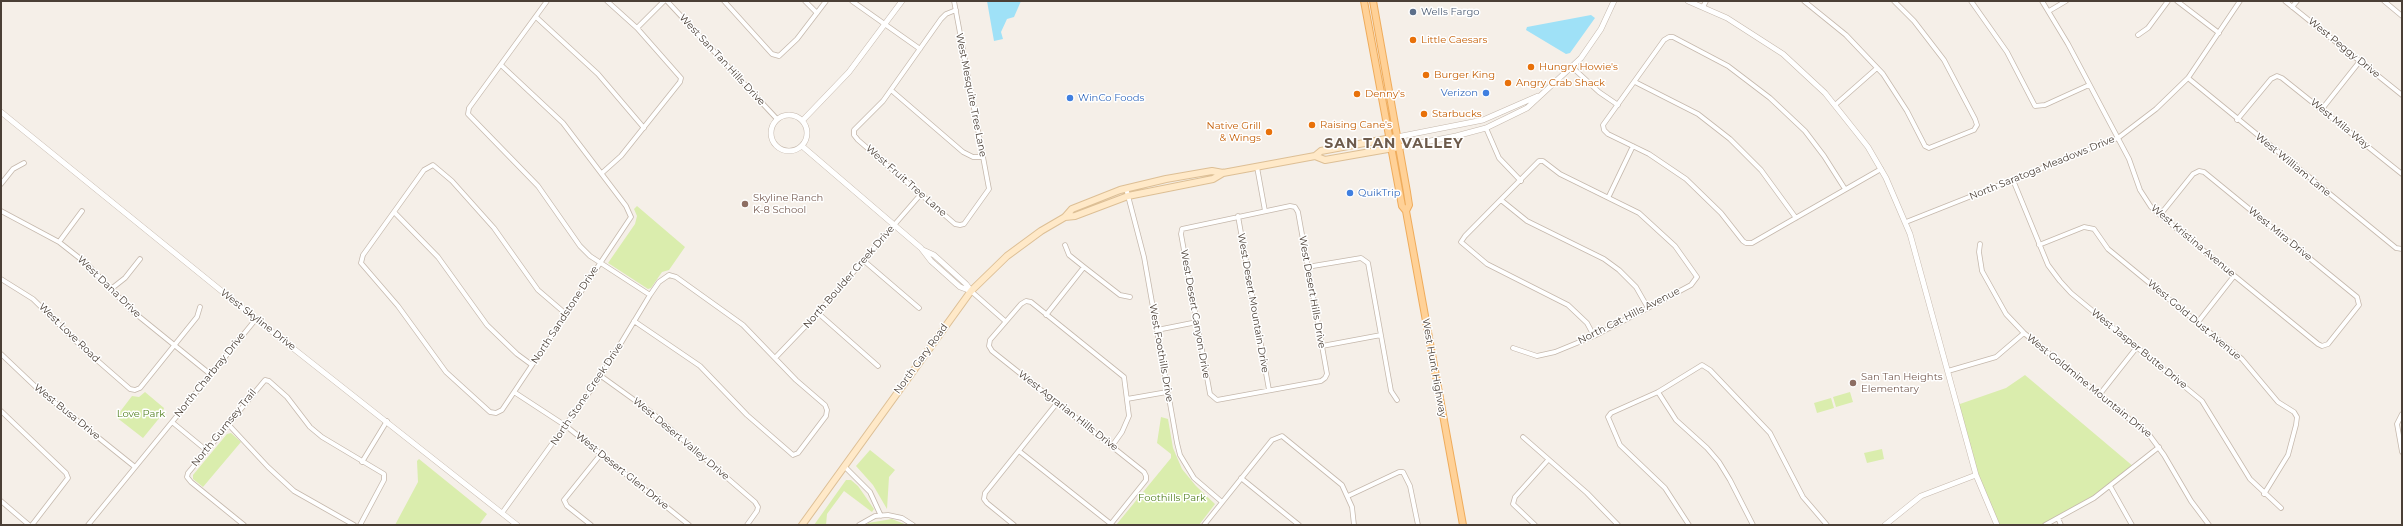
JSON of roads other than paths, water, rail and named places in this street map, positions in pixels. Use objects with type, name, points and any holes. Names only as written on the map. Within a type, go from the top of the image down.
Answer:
[{"type":"main road","name":"West Hunt Highway","points":[[1364,1],[1402,206],[1406,211],[1463,525]]},
{"type":"main road","name":"West Hunt Highway","points":[[1373,1],[1409,205],[1406,211]]},
{"type":"main road","name":"North Gary Road","points":[[1065,217],[1075,216],[1128,196],[1213,179],[1224,173],[1315,156],[1322,151],[1397,138]]},
{"type":"main road","points":[[1331,159],[1332,154],[1342,147]]},
{"type":"main road","name":"North Gary Road","points":[[1315,156],[1325,160],[1399,147]]},
{"type":"main road","name":"North Gary Road","points":[[802,525],[971,291],[1012,252],[1065,217],[1072,209],[1126,188],[1212,171],[1224,173]]},
{"type":"street","points":[[547,1],[469,108],[468,114],[534,181],[580,246],[599,263],[650,295]]},
{"type":"street","points":[[501,65],[562,123],[602,173],[621,156],[680,82],[681,78],[637,28],[607,1]]},
{"type":"street","points":[[637,28],[664,1]]},
{"type":"street","name":"West San Tan Hills Drive","points":[[667,1],[777,119]]},
{"type":"street","points":[[724,1],[775,55],[779,56],[797,39],[826,1]]},
{"type":"street","points":[[805,1],[817,12]]},
{"type":"street","points":[[852,1],[920,49]]},
{"type":"street","points":[[803,120],[849,72],[902,1]]},
{"type":"street","name":"West Mesquite Tree Lane","points":[[954,1],[989,189],[964,224],[960,225]]},
{"type":"street","name":"North Gary Road","points":[[1399,147],[1456,136],[1486,128],[1527,108],[1572,67],[1601,29],[1614,1]]},
{"type":"street","points":[[1688,1],[1727,18],[1783,54],[1835,105],[1855,129],[1880,169],[1906,222],[1918,259],[1976,475],[1997,525]]},
{"type":"street","points":[[1703,7],[1706,1]]},
{"type":"street","points":[[1804,1],[1846,35],[1877,68],[1899,99],[1925,146],[1929,148],[1974,130],[1977,125],[1962,90],[1944,60],[1914,21],[1894,1]]},
{"type":"street","points":[[1971,1],[2007,52],[2035,106],[2045,105],[2089,85]]},
{"type":"street","name":"West Kristina Avenue","points":[[2042,1],[2049,11],[2129,159],[2144,198],[2160,215],[2322,346]]},
{"type":"street","points":[[2049,11],[2066,1]]},
{"type":"street","points":[[2138,35],[2148,28],[2168,1]]},
{"type":"street","points":[[2177,1],[2219,33]]},
{"type":"street","name":"North Saratoga Meadows Drive","points":[[1906,222],[2118,138],[2156,109],[2188,78],[2240,1]]},
{"type":"street","name":"West Peggy Drive","points":[[2285,1],[2402,95]]},
{"type":"street","points":[[2292,7],[2297,1]]},
{"type":"street","points":[[2384,1],[2402,16]]},
{"type":"street","points":[[956,10],[946,14],[891,90],[963,152],[973,157],[983,157]]},
{"type":"street","points":[[536,17],[598,74],[644,128]]},
{"type":"street","points":[[1845,189],[1824,156],[1805,131],[1770,98],[1728,66],[1669,37],[1603,125],[1604,130],[1670,165],[1686,178],[1721,213],[1742,241],[1746,243],[1752,243],[1880,169]]},
{"type":"street","points":[[2322,109],[2360,61]]},
{"type":"street","points":[[1572,67],[1599,92],[1618,105]]},
{"type":"street","points":[[1835,105],[1877,68]]},
{"type":"street","name":"West Mila Way","points":[[2237,120],[2271,79],[2277,76],[2322,109],[2402,174]]},
{"type":"street","name":"West William Lane","points":[[2188,78],[2237,120],[2401,250]]},
{"type":"street","points":[[1635,82],[1698,114],[1730,139],[1765,175],[1796,218]]},
{"type":"street","name":"West Fruit Tree Lane","points":[[891,90],[877,107],[854,130],[854,135],[920,194],[960,225]]},
{"type":"street","name":"North Gary Road","points":[[1397,138],[1483,120],[1541,94]]},
{"type":"street","name":"West Skyline Drive","points":[[1,112],[256,319],[517,525]]},
{"type":"street","points":[[787,114],[803,120],[808,130],[802,146],[792,151],[786,151],[776,145],[771,135],[773,124],[777,119],[787,114]]},
{"type":"street","points":[[1486,128],[1499,158],[1521,181]]},
{"type":"street","points":[[802,146],[921,248],[931,261],[962,288],[971,291],[1006,321],[1026,302],[1031,302],[1119,372],[1124,377],[1129,416],[1126,424],[1112,446]]},
{"type":"street","points":[[1594,336],[1587,323],[1568,305],[1487,264],[1461,242],[1465,236],[1521,181],[1539,161],[1543,162],[1560,174],[1609,196],[1633,146]]},
{"type":"street","points":[[1,184],[13,169],[24,163]]},
{"type":"street","points":[[532,365],[517,354],[487,325],[438,257],[395,213],[424,170],[433,165],[452,182],[494,228],[538,290],[566,314]]},
{"type":"street","points":[[1238,216],[1265,211],[1256,167]]},
{"type":"street","name":"West Mira Drive","points":[[2160,215],[2193,174],[2198,171],[2204,172],[2360,301],[2328,344],[2322,346]]},
{"type":"street","name":"North Sandstone Drive","points":[[395,213],[363,255],[361,261],[363,267],[394,301],[446,372],[490,412],[498,413],[514,392],[631,217],[630,212],[602,173]]},
{"type":"street","name":"West Jasper Butte Drive","points":[[2013,180],[2048,265],[2071,293],[2202,401],[2250,479],[2264,494],[2281,508]]},
{"type":"street","name":"West Foothills Drive","points":[[1126,188],[1144,257],[1167,392],[1180,456],[1194,478],[1222,502]]},
{"type":"street","name":"North Boulder Creek Drive","points":[[775,358],[818,314],[920,194]]},
{"type":"street","name":"North Cat Hills Avenue","points":[[1513,348],[1537,356],[1544,356],[1594,336],[1691,285],[1697,277],[1675,246],[1659,230],[1639,213],[1609,196]]},
{"type":"street","points":[[1501,200],[1527,221],[1604,259],[1619,270],[1636,287],[1648,308]]},
{"type":"street","name":"West Desert Hills Drive","points":[[1265,211],[1290,206],[1295,208],[1298,212],[1322,346],[1326,378],[1321,381],[1269,390]]},
{"type":"street","name":"West Dana Drive","points":[[1,211],[59,242],[87,264],[131,310],[210,374]]},
{"type":"street","points":[[59,242],[82,211]]},
{"type":"street","name":"West Desert Canyon Drive","points":[[1238,216],[1182,229],[1181,234],[1212,398],[1217,400],[1269,390]]},
{"type":"street","name":"West Desert Mountain Drive","points":[[1238,216],[1269,390]]},
{"type":"street","name":"West Gold Dust Avenue","points":[[2039,245],[2089,226],[2094,229],[2108,250],[2242,359],[2262,385],[2278,402],[2294,412],[2297,417],[2288,455],[2264,494]]},
{"type":"street","name":"West Goldmine Mountain Drive","points":[[1980,244],[1979,261],[1986,282],[2006,314],[2024,333],[2150,436],[2159,447],[2191,501],[2208,525]]},
{"type":"street","points":[[1065,245],[1069,255],[1120,295],[1130,297]]},
{"type":"street","points":[[111,289],[125,278],[140,259]]},
{"type":"street","points":[[1307,267],[1365,259],[1368,263],[1391,391],[1398,400]]},
{"type":"street","points":[[863,260],[919,308]]},
{"type":"street","points":[[1046,315],[1084,267]]},
{"type":"street","name":"North Stone Creek Drive","points":[[502,513],[601,376],[659,282],[669,275],[676,276],[730,314],[756,337],[775,358]]},
{"type":"street","points":[[2198,322],[2234,276]]},
{"type":"street","name":"West Love Road","points":[[1,279],[33,299],[82,348],[130,389],[135,390],[140,388],[175,345]]},
{"type":"street","points":[[175,345],[197,317],[200,307]]},
{"type":"street","points":[[818,314],[878,366]]},
{"type":"street","name":"North Charbray Drive","points":[[88,525],[256,319]]},
{"type":"street","name":"West Agrarian Hills Drive","points":[[1006,321],[990,340],[989,346],[992,351],[1112,446],[1146,476],[1146,480],[1110,524]]},
{"type":"street","points":[[634,322],[700,366],[747,416],[793,455],[798,453],[826,416],[827,410],[825,405],[796,380],[775,358]]},
{"type":"street","points":[[1157,330],[1197,322]]},
{"type":"street","points":[[1948,371],[1996,357],[2024,333]]},
{"type":"street","points":[[1322,346],[1381,335]]},
{"type":"street","points":[[2100,394],[2137,347]]},
{"type":"street","name":"West Busa Drive","points":[[1,354],[39,390],[135,467]]},
{"type":"street","points":[[1689,525],[1665,488],[1620,444],[1608,417],[1611,413],[1658,392],[1702,365],[1707,366],[1770,433],[1803,497],[1827,524]]},
{"type":"street","name":"West Desert Valley Drive","points":[[601,376],[651,412],[758,507],[747,525]]},
{"type":"street","name":"North Gurnsey Trail","points":[[244,525],[188,477],[188,473],[265,380],[269,381],[287,397],[310,427],[322,437],[362,462]]},
{"type":"street","name":"West Desert Glen Drive","points":[[514,392],[566,426],[689,525]]},
{"type":"street","points":[[1127,399],[1167,392]]},
{"type":"street","points":[[1658,392],[1667,410],[1707,448],[1719,462],[1753,525]]},
{"type":"street","points":[[1014,525],[987,504],[984,499],[985,493],[1057,403]]},
{"type":"street","points":[[1,411],[66,473],[68,478],[32,525]]},
{"type":"street","points":[[2402,414],[2397,424],[2402,452]]},
{"type":"street","points":[[360,525],[384,480],[384,474],[362,462],[387,421]]},
{"type":"street","points":[[172,422],[206,450]]},
{"type":"street","points":[[228,424],[268,467],[294,491],[354,525]]},
{"type":"street","points":[[1204,525],[1272,440],[1278,436],[1282,436],[1342,485],[1352,507],[1354,525]]},
{"type":"street","points":[[1522,437],[1588,493],[1618,525]]},
{"type":"street","points":[[2045,525],[2084,505],[2159,447]]},
{"type":"street","points":[[1019,451],[1110,524]]},
{"type":"street","points":[[591,525],[567,506],[564,500],[601,454]]},
{"type":"street","points":[[1535,525],[1513,504],[1515,497],[1548,460]]},
{"type":"street","points":[[844,466],[870,492],[881,516]]},
{"type":"street","points":[[1348,496],[1399,472],[1403,472],[1410,486],[1418,525]]},
{"type":"street","points":[[1884,525],[1921,496],[1976,475]]},
{"type":"street","points":[[1241,478],[1298,525]]},
{"type":"street","points":[[2110,486],[2132,525]]},
{"type":"street","points":[[1,501],[29,525]]},
{"type":"street","points":[[859,525],[866,519],[881,516],[902,518],[913,525]]},
{"type":"street","points":[[2058,518],[2061,525]]},
{"type":"water","points":[[987,1],[1021,1],[1014,17],[1007,19],[1001,32],[1003,39],[994,41]]},
{"type":"water","points":[[1591,15],[1595,18],[1570,53],[1566,54],[1526,30],[1527,27]]},
{"type":"place","name":"Wells Fargo","points":[[1413,12]]},
{"type":"place","name":"Little Caesars","points":[[1413,40]]},
{"type":"place","name":"Hungry Howie's","points":[[1531,67]]},
{"type":"place","name":"Burger King","points":[[1426,75]]},
{"type":"place","name":"Angry Crab Shack","points":[[1508,83]]},
{"type":"place","name":"Verizon","points":[[1486,93]]},
{"type":"place","name":"Denny's","points":[[1357,94]]},
{"type":"place","name":"WinCo Foods","points":[[1070,98]]},
{"type":"place","name":"Starbucks","points":[[1424,114]]},
{"type":"place","name":"Raising Cane's","points":[[1312,125]]},
{"type":"place","name":"Native Grill & Wings","points":[[1269,132]]},
{"type":"place","name":"QuikTrip","points":[[1350,193]]},
{"type":"place","name":"Skyline Ranch K-8 School","points":[[745,204]]},
{"type":"place","name":"San Tan Heights Elementary","points":[[1853,383]]},
{"type":"district","name":"SAN TAN VALLEY","points":[[1394,144]]},
{"type":"park label","name":"Love Park","points":[[141,414]]},
{"type":"park label","name":"Foothills Park","points":[[1172,498]]}]
